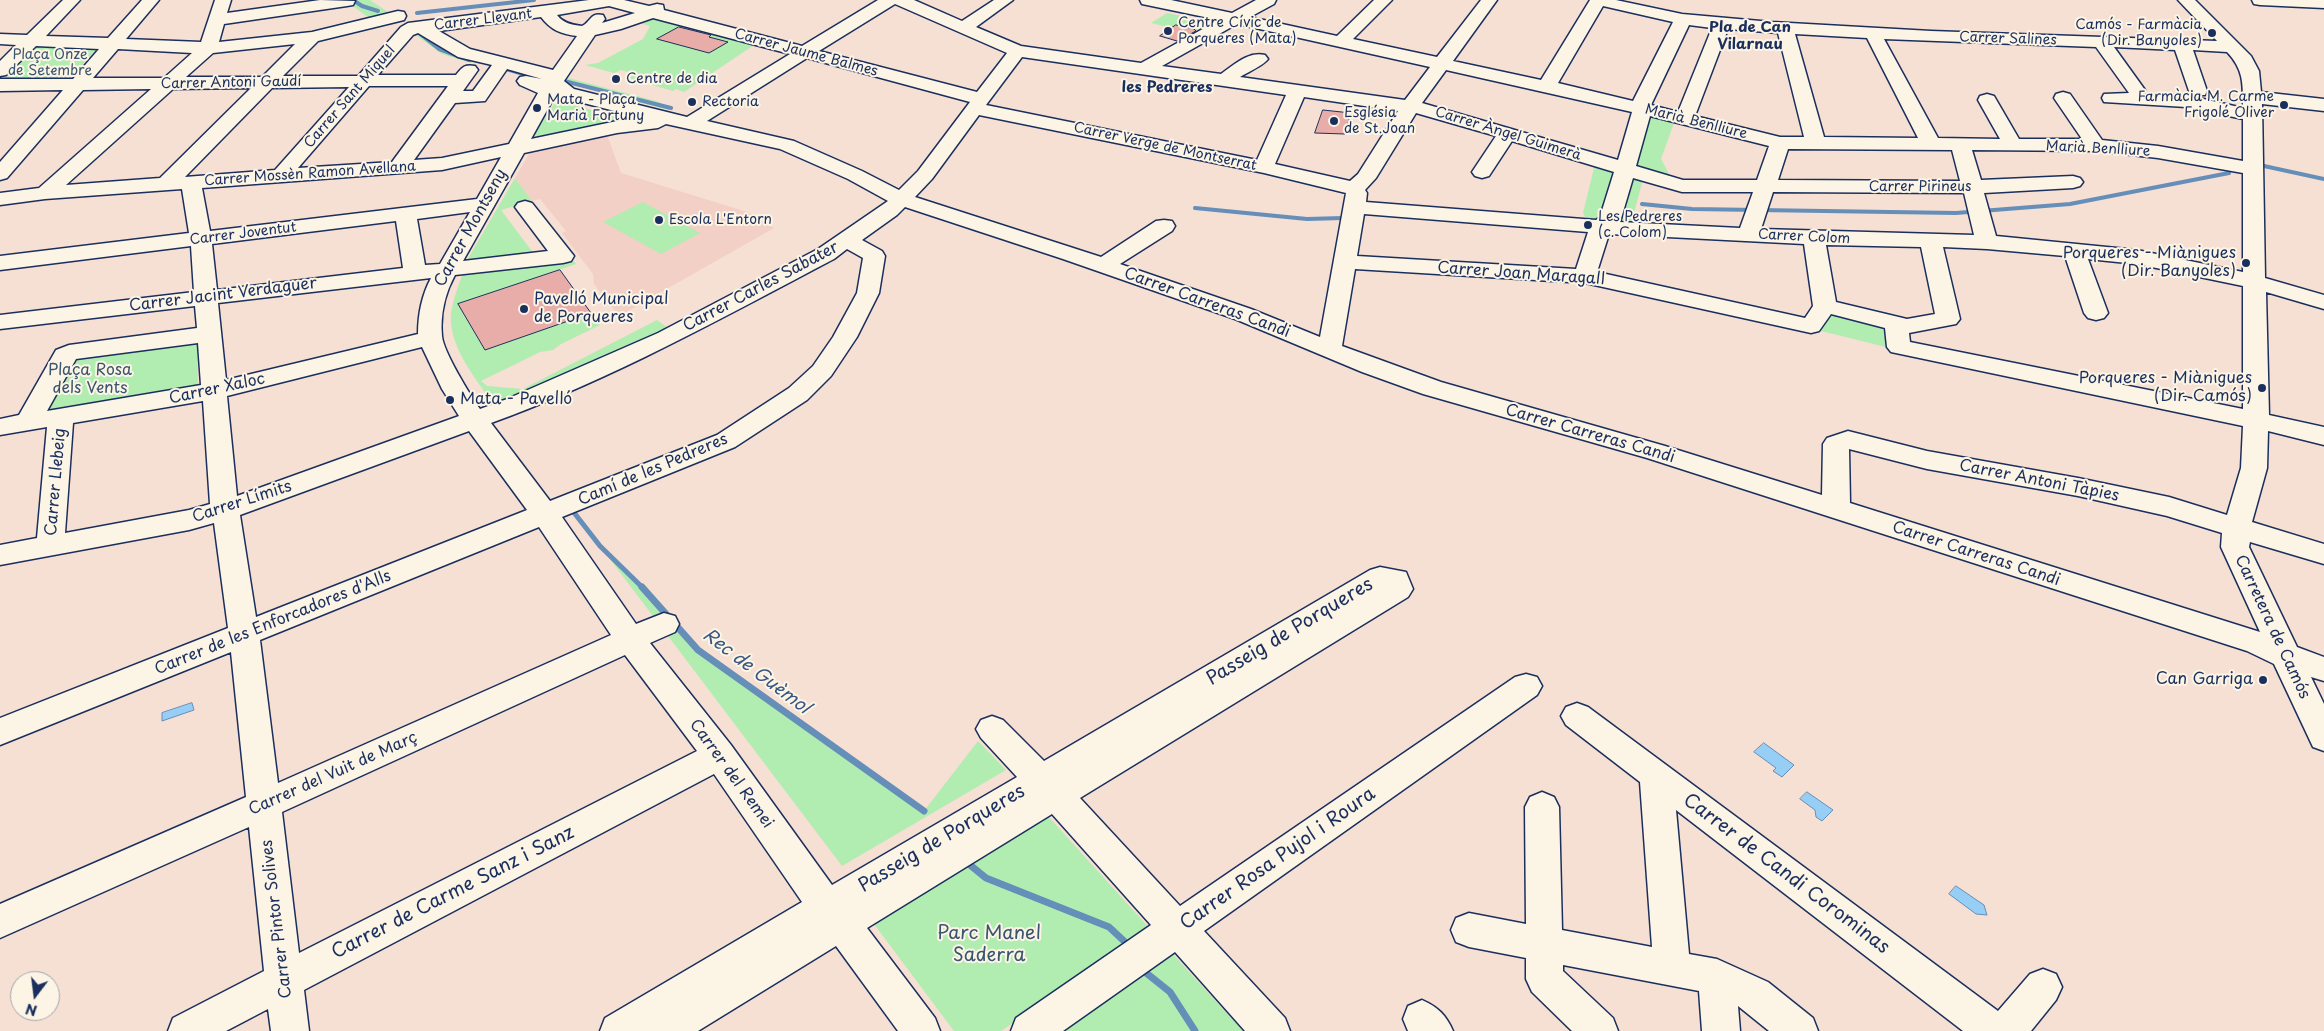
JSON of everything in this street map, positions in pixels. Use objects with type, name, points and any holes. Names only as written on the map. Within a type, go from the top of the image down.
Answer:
[{"type":"street","points":[[1,82],[32,41],[72,0]]},
{"type":"street","points":[[0,174],[76,84],[151,0]]},
{"type":"street","points":[[46,193],[208,48],[223,0]]},
{"type":"street","points":[[546,12],[552,23],[562,28],[594,23],[621,25],[676,0]]},
{"type":"street","points":[[496,72],[638,111],[690,123],[806,54],[890,0]]},
{"type":"street","name":"Carrer Àngel Guimerà","points":[[900,0],[1017,51],[1426,109],[1682,186],[1766,187]]},
{"type":"street","points":[[964,27],[1006,0]]},
{"type":"street","name":"Marià Benlliure","points":[[1148,0],[1547,86],[1685,118],[1780,143],[2096,146],[2158,152],[2252,169]]},
{"type":"street","points":[[1196,11],[1215,0]]},
{"type":"street","points":[[1144,68],[1268,0]]},
{"type":"street","points":[[1357,0],[1381,3]]},
{"type":"street","points":[[1330,349],[1354,198],[1410,107],[1489,0]]},
{"type":"street","points":[[1547,86],[1598,0]]},
{"type":"street","name":"Carrer Salines","points":[[1598,0],[1652,14],[1722,23],[1785,28],[1873,34],[2233,47]]},
{"type":"street","name":"Carretera de Camós","points":[[2186,0],[2233,47],[2250,71],[2256,420],[2254,468],[2237,527],[2235,547],[2324,738]]},
{"type":"street","points":[[2260,0],[2316,3],[2324,17]]},
{"type":"street","points":[[217,20],[347,1]]},
{"type":"street","name":"Carrer Llevant","points":[[0,39],[208,48],[312,37],[406,21],[546,12],[609,1]]},
{"type":"street","name":"Carrer Jaume Balmes","points":[[609,1],[806,54],[979,104]]},
{"type":"street","name":"Carrer Montseny","points":[[546,515],[454,389],[430,338],[432,304],[447,269],[485,204],[548,87],[609,1]]},
{"type":"street","points":[[1341,41],[1381,3]]},
{"type":"street","points":[[1585,276],[1600,227],[1610,220],[1644,108],[1641,104],[1684,18]]},
{"type":"street","points":[[406,21],[442,58],[471,68],[496,72],[547,74],[548,87]]},
{"type":"street","name":"Carrer Sant Miquel","points":[[281,176],[364,82],[406,21]]},
{"type":"street","points":[[1685,118],[1722,23]]},
{"type":"street","points":[[1785,28],[1816,144]]},
{"type":"street","points":[[1873,34],[1931,144]]},
{"type":"street","points":[[165,185],[312,37]]},
{"type":"street","points":[[2102,42],[2136,90]]},
{"type":"street","points":[[2182,45],[2198,90]]},
{"type":"street","name":"Carrer Carles Sabater","points":[[475,419],[532,398],[666,338],[797,270],[890,211],[925,175],[1017,51]]},
{"type":"street","points":[[1223,81],[1252,61],[1259,59]]},
{"type":"street","points":[[398,168],[471,68]]},
{"type":"street","name":"Carrer Antoni Gaudí","points":[[1,82],[168,84],[364,82],[471,68]]},
{"type":"street","points":[[449,97],[478,97],[496,72]]},
{"type":"street","points":[[1264,168],[1297,91]]},
{"type":"street","points":[[2063,98],[2096,146]]},
{"type":"street","points":[[2111,98],[2251,106],[2324,105]]},
{"type":"street","points":[[1987,100],[2013,145]]},
{"type":"street","name":"Carrer Verge de Montserrat","points":[[979,104],[1334,182],[1354,198]]},
{"type":"street","name":"Carrer Mossèn Ramon Avellana","points":[[617,127],[638,111]]},
{"type":"street","name":"Carrer Mossèn Ramon Avellana","points":[[0,199],[46,193],[442,164],[617,127],[658,122],[690,123]]},
{"type":"street","name":"Carrer Carreras Candi","points":[[690,123],[754,136],[787,146],[854,175],[900,199],[940,210],[1243,314],[1371,367],[1432,388],[1656,452],[2258,643],[2284,655],[2324,668]]},
{"type":"street","points":[[1482,172],[1508,134]]},
{"type":"street","points":[[1750,234],[1780,143]]},
{"type":"street","points":[[1961,144],[1987,242]]},
{"type":"street","name":"Carrer Pirineus","points":[[1766,187],[1972,187],[2073,182]]},
{"type":"street","name":"Carrer Pintor Solives","points":[[190,183],[201,239],[225,510],[244,634],[290,1031]]},
{"type":"street","name":"Carrer Colom","points":[[1354,198],[1600,227],[1814,238],[1987,242],[2146,258],[2253,281],[2324,302]]},
{"type":"street","name":"Carrer Joventut","points":[[0,263],[485,204]]},
{"type":"street","name":"Carrer Jacint Verdaguer","points":[[0,322],[563,256],[524,207]]},
{"type":"street","points":[[405,213],[414,272]]},
{"type":"street","points":[[1103,265],[1164,226]]},
{"type":"street","points":[[1814,238],[1825,306],[1907,326],[1948,319],[1931,241]]},
{"type":"street","name":"Camí de les Pedreres","points":[[546,515],[726,441],[798,394],[826,365],[856,319],[868,293],[874,256],[847,240]]},
{"type":"street","points":[[2074,251],[2096,313]]},
{"type":"street","name":"Carrer Joan Maragall","points":[[1345,262],[1585,276],[1811,326],[1825,306]]},
{"type":"street","points":[[1896,323],[1899,347],[2256,420],[2324,436]]},
{"type":"street","points":[[28,422],[69,352],[210,334]]},
{"type":"street","name":"Carrer Xaloc","points":[[0,427],[214,391],[430,338]]},
{"type":"street","name":"Carrer Llebeig","points":[[50,546],[62,418]]},
{"type":"street","name":"Carrer Límits","points":[[0,555],[189,520],[225,510],[475,419]]},
{"type":"street","name":"Carrer Antoni Tàpies","points":[[1836,510],[1836,444],[1840,442],[1862,443],[1927,460],[2078,487],[2169,507],[2324,554]]},
{"type":"street","name":"Carrer de les Enforcadores d'Alls","points":[[0,732],[546,515]]},
{"type":"street","name":"Carrer del Remei","points":[[546,515],[630,639],[719,755],[810,886],[921,1031]]},
{"type":"street","name":"Passeig de Porqueres","points":[[620,1031],[834,915],[1048,787],[1376,580],[1380,578],[1396,580],[1398,589],[1048,787]]},
{"type":"street","name":"Carrer del Vuit de Març","points":[[0,921],[664,624]]},
{"type":"street","name":"Carrer Rosa Pujol i Roura","points":[[1030,1031],[1526,686]]},
{"type":"street","name":"Carrer de Candi Corominas","points":[[1577,716],[1994,1031]]},
{"type":"street","points":[[992,729],[1048,787],[1271,1031]]},
{"type":"street","name":"Carrer de Carme Sanz i Sanz","points":[[187,1031],[719,755]]},
{"type":"street","points":[[1656,776],[1672,968]]},
{"type":"street","points":[[1542,807],[1545,979],[1599,1031]]},
{"type":"street","name":"Passeig de Porqueres","points":[[662,1031],[834,915]]},
{"type":"street","points":[[1469,930],[1717,977],[1755,995],[1799,1031]]},
{"type":"street","points":[[1717,977],[1721,1031]]},
{"type":"street","points":[[2006,1031],[2042,987]]},
{"type":"shaded area","name":"Escola L'Entorn","points":[[607,135],[621,173],[747,212],[774,228],[619,316],[594,284],[593,274],[562,233],[566,231],[540,199],[532,201],[515,178],[531,151]]},
{"type":"green space","points":[[345,0],[370,0],[388,12],[385,15],[369,18]]},
{"type":"green space","points":[[1167,13],[1215,23],[1201,32],[1179,24],[1172,28],[1151,23]]},
{"type":"green space","points":[[653,17],[754,45],[684,92],[676,89],[673,91],[629,78],[635,74],[621,70],[614,73],[585,65],[598,63],[643,39],[650,26],[640,23]]},
{"type":"green space","points":[[421,31],[475,58],[471,63],[442,54],[417,36],[415,33]]},
{"type":"green space","name":"Plaça Onze de Setembre","points":[[43,45],[94,48],[96,50],[70,78],[64,80],[6,80],[5,78],[36,48]]},
{"type":"green space","points":[[568,78],[656,101],[673,108],[668,110],[566,83]]},
{"type":"green space","points":[[560,102],[619,117],[614,122],[538,136],[533,135],[554,104]]},
{"type":"green space","points":[[1657,115],[1675,120],[1661,159],[1671,178],[1638,167],[1636,162],[1649,117]]},
{"type":"green space","points":[[1595,164],[1606,167],[1614,174],[1600,217],[1596,219],[1586,218],[1583,213]]},
{"type":"green space","points":[[1639,177],[1643,179],[1631,224],[1625,223],[1620,219],[1630,179]]},
{"type":"green space","points":[[515,178],[532,201],[501,210],[534,254],[466,262]]},
{"type":"green space","points":[[643,202],[700,233],[661,254],[603,222]]},
{"type":"green space","points":[[572,259],[576,264],[458,304],[485,350],[591,313],[600,325],[561,344],[553,350],[540,352],[481,381],[487,386],[523,389],[657,320],[668,328],[500,402],[491,401],[463,360],[451,325],[451,313],[463,272]]},
{"type":"green space","points":[[1837,312],[1880,324],[1885,331],[1886,347],[1817,330],[1829,314]]},
{"type":"green space","name":"Plaça Rosa dels Vents","points":[[197,342],[198,387],[44,415],[71,357]]},
{"type":"green space","points":[[600,546],[649,594],[698,650],[924,811],[978,741],[1006,770],[842,866]]},
{"type":"green space","name":"Parc Manel Saderra","points":[[1048,816],[1151,930],[1001,1031],[954,1031],[874,924]]},
{"type":"green space","points":[[1172,953],[1243,1031],[1063,1031]]},
{"type":"water","points":[[192,703],[194,710],[162,721],[162,713]]},
{"type":"water","points":[[1764,743],[1794,765],[1782,777],[1773,771],[1776,768],[1754,752]]},
{"type":"water","points":[[1807,792],[1833,810],[1822,821],[1816,817],[1815,810],[1800,799]]},
{"type":"water","points":[[1956,886],[1984,905],[1987,915],[1976,914],[1949,894]]},
{"type":"building","points":[[1176,25],[1196,31],[1177,41],[1160,36]]},
{"type":"building","points":[[679,27],[711,35],[709,37],[728,42],[709,53],[657,39]]},
{"type":"building","name":"Església de St.Joan","points":[[1323,110],[1351,113],[1345,134],[1315,133]]},
{"type":"building","name":"Pavelló Municipal de Porqueres","points":[[560,270],[591,313],[485,350],[458,304]]},
{"type":"waterway","points":[[353,0],[362,6],[378,11]]},
{"type":"waterway","points":[[417,13],[534,0]]},
{"type":"waterway","name":"Rec de Guèmol","points":[[418,32],[439,49],[469,60]]},
{"type":"waterway","name":"Rec de Guèmol","points":[[506,69],[538,78]]},
{"type":"waterway","name":"Rec de Guèmol","points":[[564,81],[671,108]]},
{"type":"waterway","points":[[2264,166],[2324,179]]},
{"type":"waterway","points":[[1642,204],[1692,209],[1956,213],[2070,204],[2229,173]]},
{"type":"waterway","points":[[1195,208],[1307,219],[1343,218]]},
{"type":"waterway","name":"Rec de Guèmol","points":[[572,510],[600,546],[642,587]]},
{"type":"waterway","name":"Rec de Guèmol","points":[[642,587],[698,650],[924,811]]},
{"type":"waterway","name":"Rec de Guèmol","points":[[970,865],[986,878],[1109,927],[1124,941]]},
{"type":"waterway","name":"Rec de Guèmol","points":[[1145,972],[1170,992],[1195,1031]]},
{"type":"place","name":"Centre Cívic de Porqueres (Mata)","points":[[1168,31]]},
{"type":"place","name":"Camós - Farmàcia (Dir. Banyoles)","points":[[2212,33]]},
{"type":"place","name":"Centre de dia","points":[[616,79]]},
{"type":"place","name":"Rectoria","points":[[692,102]]},
{"type":"place","name":"Farmàcia M. Carme Frigolé Oliver","points":[[2284,105]]},
{"type":"place","name":"Mata - Plaça Marià Fortuny","points":[[537,108]]},
{"type":"place","name":"Església de St.Joan","points":[[1334,121]]},
{"type":"place","name":"Escola L'Entorn","points":[[659,220]]},
{"type":"place","name":"Les Pedreres (c. Colom)","points":[[1588,225]]},
{"type":"place","name":"Porqueres - Miànigues (Dir. Banyoles)","points":[[2246,263]]},
{"type":"place","name":"Pavelló Municipal de Porqueres","points":[[524,309]]},
{"type":"place","name":"Porqueres - Miànigues (Dir. Camós)","points":[[2262,388]]},
{"type":"place","name":"Mata - Pavelló","points":[[450,400]]},
{"type":"place","name":"Can Garriga","points":[[2263,680]]},
{"type":"district","name":"Pla de Can Vilarnau","points":[[1750,36]]},
{"type":"district","name":"les Pedreres","points":[[1167,88]]}]
